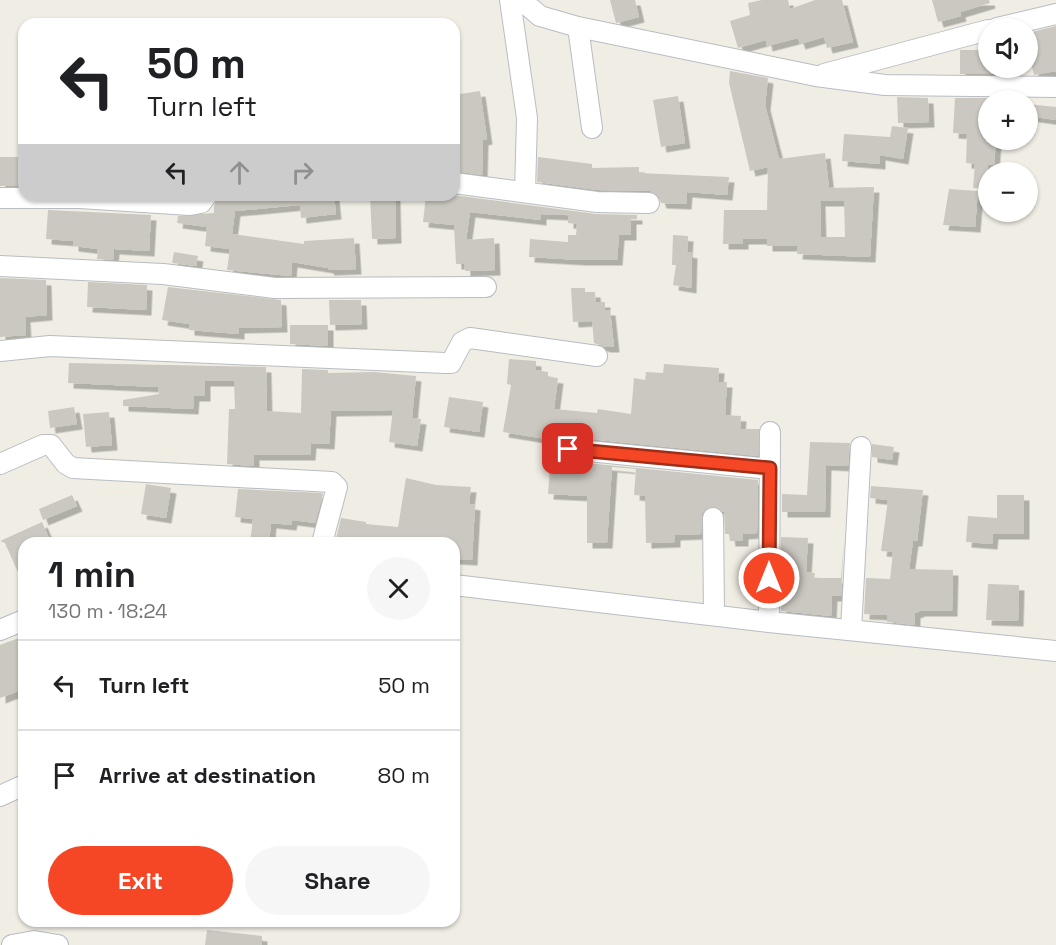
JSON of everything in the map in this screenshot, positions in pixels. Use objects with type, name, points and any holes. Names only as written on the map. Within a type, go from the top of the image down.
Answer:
[{"type":"street","points":[[510,0],[527,118],[525,192]]},
{"type":"street","points":[[521,0],[540,16],[578,27],[816,76],[885,85],[1056,87]]},
{"type":"street","points":[[1038,18],[1056,14]]},
{"type":"street","points":[[578,27],[592,128]]},
{"type":"street","points":[[816,76],[978,33]]},
{"type":"street","points":[[460,184],[597,202],[649,203]]},
{"type":"street","points":[[0,198],[18,198]]},
{"type":"street","points":[[127,201],[190,205],[202,201]]},
{"type":"street","points":[[0,266],[163,274],[275,288],[486,287]]},
{"type":"street","points":[[0,351],[50,346],[451,363],[462,342],[470,338],[597,356]]},
{"type":"street","points":[[769,622],[770,432]]},
{"type":"street","points":[[0,464],[43,444],[51,446],[66,464],[73,468],[332,482],[337,487],[324,537]]},
{"type":"street","points":[[851,630],[861,447]]},
{"type":"street","points":[[568,449],[770,468]]},
{"type":"street","points":[[713,518],[714,614]]},
{"type":"street","points":[[460,586],[769,622],[1056,651]]},
{"type":"street","points":[[0,630],[18,622]]},
{"type":"street","points":[[0,796],[18,788]]},
{"type":"street","points":[[12,945],[34,941],[58,945]]},
{"type":"building","points":[[610,0],[635,0],[639,17],[616,23]]},
{"type":"building","points":[[762,0],[788,0],[790,9],[815,0],[842,0],[853,42],[827,48],[824,37],[800,44],[798,38],[767,46],[766,40],[738,48],[730,21],[750,15],[748,3]]},
{"type":"building","points":[[932,0],[989,0],[990,3],[960,12],[961,16],[938,22]]},
{"type":"building","points":[[1056,26],[1056,71],[1038,74],[1038,30]]},
{"type":"building","points":[[960,50],[978,50],[978,74],[960,74]]},
{"type":"building","points":[[730,71],[768,78],[765,105],[779,159],[825,153],[829,188],[874,187],[870,257],[797,254],[798,246],[767,246],[767,239],[743,239],[743,244],[723,244],[724,210],[767,210],[768,167],[750,171],[729,83]],"holes":[[[820,201],[844,201],[845,237],[821,237]]]},
{"type":"building","points":[[480,91],[487,139],[483,140],[482,175],[460,172],[460,94]]},
{"type":"building","points":[[678,96],[685,143],[661,147],[653,100]]},
{"type":"building","points":[[897,97],[928,98],[929,122],[898,123]]},
{"type":"building","points":[[955,98],[978,98],[978,150],[995,150],[994,162],[978,162],[978,188],[973,188],[975,164],[966,163],[967,134],[953,133]]},
{"type":"building","points":[[1038,105],[1056,107],[1056,120],[1038,117]]},
{"type":"building","points":[[892,126],[908,128],[903,159],[880,155],[880,164],[842,161],[844,134],[890,137]]},
{"type":"building","points":[[0,157],[18,157],[18,185],[0,186]]},
{"type":"building","points":[[538,157],[592,164],[592,168],[639,167],[639,173],[729,177],[727,195],[687,192],[686,204],[661,203],[659,197],[650,191],[598,190],[537,182]]},
{"type":"building","points":[[949,189],[978,191],[975,227],[943,225]]},
{"type":"building","points":[[460,196],[596,214],[637,215],[637,219],[631,219],[631,235],[619,235],[617,260],[580,260],[529,257],[530,239],[568,242],[568,235],[576,235],[577,224],[568,223],[568,215],[541,214],[541,220],[470,212],[466,240],[494,238],[495,270],[465,271],[464,255],[463,264],[456,264],[454,225],[423,222],[425,201],[460,201]]},
{"type":"building","points":[[216,201],[335,201],[336,214],[301,218],[300,205],[235,211],[232,234],[304,244],[304,241],[354,238],[356,269],[329,270],[292,262],[291,276],[227,270],[230,249],[205,246],[207,227],[177,223],[178,216],[214,213]]},
{"type":"building","points":[[370,201],[395,201],[396,238],[372,239]]},
{"type":"building","points":[[48,210],[151,215],[149,251],[114,249],[113,260],[97,259],[98,249],[73,246],[73,241],[46,239]]},
{"type":"building","points":[[673,235],[688,236],[687,252],[692,253],[691,288],[673,285],[676,265],[672,265]]},
{"type":"building","points":[[174,252],[198,256],[196,266],[172,263]]},
{"type":"building","points":[[0,278],[46,280],[47,315],[25,317],[26,335],[0,337]]},
{"type":"building","points":[[88,282],[147,285],[146,310],[87,307]]},
{"type":"building","points":[[168,287],[281,300],[282,327],[239,328],[239,334],[189,330],[189,324],[162,320]]},
{"type":"building","points":[[571,288],[585,288],[585,292],[595,292],[596,302],[605,302],[605,310],[610,310],[614,347],[594,343],[592,321],[573,322]]},
{"type":"building","points":[[329,300],[361,300],[362,324],[330,325]]},
{"type":"building","points":[[290,325],[328,325],[328,346],[290,344]]},
{"type":"building","points":[[509,359],[536,361],[536,370],[548,372],[548,377],[558,378],[554,409],[597,413],[598,409],[631,414],[634,378],[645,380],[646,372],[663,373],[664,364],[719,368],[718,382],[727,382],[725,415],[741,416],[740,429],[759,429],[758,456],[569,437],[559,442],[557,453],[567,461],[758,480],[757,533],[743,534],[743,541],[730,541],[729,534],[725,534],[724,512],[712,506],[702,513],[701,534],[675,535],[675,542],[646,543],[645,496],[634,495],[636,469],[612,467],[607,543],[587,543],[587,496],[548,494],[552,440],[503,432],[511,385],[507,384]]},
{"type":"building","points":[[69,363],[266,367],[267,411],[301,413],[302,369],[328,370],[328,373],[374,372],[416,376],[412,418],[421,419],[417,446],[389,442],[393,410],[331,411],[329,444],[311,443],[310,455],[254,455],[254,466],[227,464],[229,409],[235,409],[234,381],[205,381],[205,396],[194,396],[193,409],[123,406],[123,400],[159,394],[158,387],[68,383]]},
{"type":"building","points":[[449,397],[483,402],[479,432],[444,427]]},
{"type":"building","points":[[74,407],[77,424],[50,428],[48,411]]},
{"type":"building","points":[[109,412],[112,445],[86,447],[83,414]]},
{"type":"building","points":[[810,442],[850,443],[848,466],[826,465],[825,512],[782,512],[782,494],[807,495]]},
{"type":"building","points":[[872,444],[894,447],[892,460],[872,457]]},
{"type":"building","points":[[406,478],[436,485],[471,487],[469,504],[475,505],[472,560],[460,559],[460,537],[336,537],[341,518],[366,522],[366,524],[398,527]]},
{"type":"building","points":[[146,484],[171,488],[166,518],[141,514]]},
{"type":"building","points":[[871,486],[923,490],[917,541],[913,541],[909,569],[953,570],[952,611],[920,611],[915,613],[915,625],[887,622],[887,615],[864,614],[866,578],[890,579],[893,552],[881,551],[888,500],[870,498]]},
{"type":"building","points":[[238,489],[323,494],[315,523],[292,520],[291,525],[271,523],[270,537],[251,537],[253,519],[235,517]]},
{"type":"building","points":[[72,495],[77,506],[43,520],[39,509]]},
{"type":"building","points":[[997,495],[1024,495],[1024,534],[993,534],[992,544],[966,542],[968,516],[997,518]]},
{"type":"building","points":[[42,522],[48,537],[18,537],[18,572],[5,543],[0,541]]},
{"type":"building","points":[[781,537],[808,538],[806,572],[815,573],[814,578],[841,578],[844,540],[841,596],[832,596],[831,616],[781,611]]},
{"type":"building","points":[[988,584],[1019,585],[1018,621],[986,620]]},
{"type":"building","points":[[18,638],[18,691],[0,698],[0,645]]},
{"type":"building","points":[[207,930],[262,936],[262,945],[205,945]]},
{"type":"route","points":[[568,449],[770,468],[769,578]]}]
